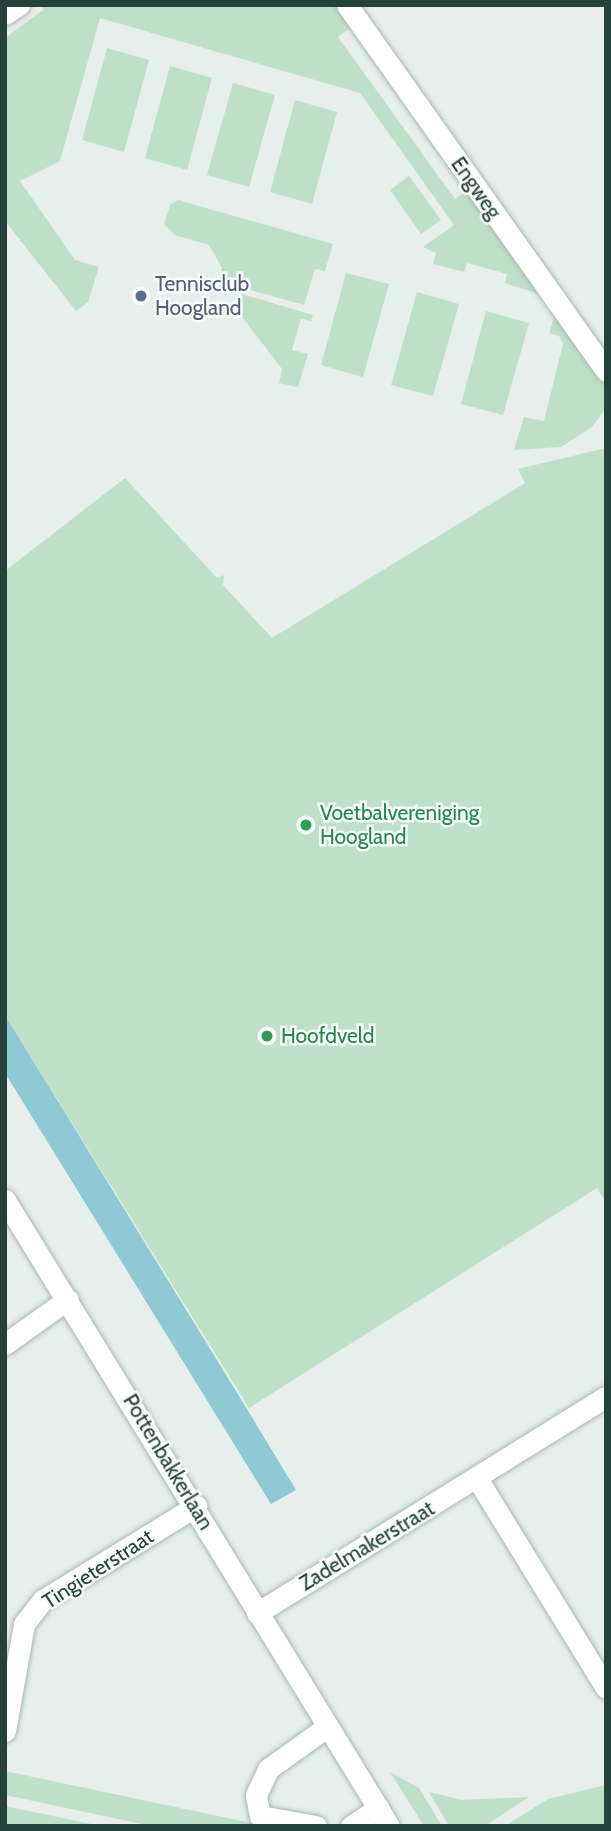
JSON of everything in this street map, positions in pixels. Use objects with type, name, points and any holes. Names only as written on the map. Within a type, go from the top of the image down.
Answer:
[{"type":"street","points":[[5,15],[19,5]]},
{"type":"street","name":"Engweg","points":[[347,5],[606,371]]},
{"type":"street","name":"Pottenbakkerlaan","points":[[5,1200],[196,1506],[325,1728],[384,1817],[351,1826]]},
{"type":"street","points":[[5,1344],[68,1299]]},
{"type":"street","name":"Zadelmakerstraat","points":[[257,1613],[478,1480],[606,1397]]},
{"type":"street","points":[[478,1480],[606,1688]]},
{"type":"street","name":"Tingieterstraat","points":[[5,1731],[24,1624],[43,1600],[196,1506]]},
{"type":"street","points":[[316,1826],[260,1816],[256,1795],[268,1769],[325,1728]]},
{"type":"green space","points":[[41,5],[341,5],[355,24],[338,37],[455,199],[468,190],[547,297],[505,283],[507,274],[467,263],[464,272],[433,264],[436,253],[423,247],[454,225],[360,93],[100,18],[60,161],[20,181],[75,260],[99,267],[88,302],[76,311],[5,221],[5,38],[43,10]]},
{"type":"green space","points":[[107,48],[149,60],[124,152],[82,140]]},
{"type":"green space","points":[[170,66],[212,78],[187,170],[145,158]]},
{"type":"green space","points":[[233,83],[275,95],[249,187],[207,175]]},
{"type":"green space","points":[[295,100],[337,112],[312,204],[270,192]]},
{"type":"green space","points":[[409,176],[441,220],[421,234],[390,190]]},
{"type":"green space","points":[[178,200],[333,244],[325,271],[315,269],[304,305],[219,281],[222,268],[209,245],[175,235],[164,224],[170,205]]},
{"type":"green space","points":[[346,273],[389,284],[363,377],[321,365]]},
{"type":"green space","points":[[417,292],[459,304],[433,396],[391,385]]},
{"type":"green space","points":[[242,294],[313,315],[311,321],[301,319],[292,350],[308,354],[298,387],[279,383],[282,369],[236,309]]},
{"type":"green space","points":[[557,308],[605,378],[606,408],[592,427],[561,447],[514,450],[524,417],[544,421],[563,344],[559,336],[549,333]]},
{"type":"green space","points":[[486,311],[529,323],[503,415],[461,404]]},
{"type":"green space","name":"Voetbalvereniging Hoogland","points":[[606,448],[606,1203],[597,1188],[249,1408],[5,1015],[5,571],[125,478],[217,578],[224,575],[223,585],[272,638],[525,483],[518,469]]},
{"type":"green space","points":[[5,1771],[265,1826],[151,1826],[5,1795]]},
{"type":"green space","points":[[390,1772],[419,1788],[442,1826],[424,1826]]},
{"type":"green space","points":[[606,1785],[606,1825],[505,1826],[548,1799]]},
{"type":"green space","points":[[429,1792],[462,1800],[529,1797],[485,1826],[449,1826]]},
{"type":"green space","points":[[5,1806],[101,1826],[5,1826]]},
{"type":"water","points":[[5,1015],[296,1490],[271,1504],[5,1073]]},
{"type":"place","name":"Tennisclub Hoogland","points":[[141,296]]},
{"type":"place","name":"Voetbalvereniging Hoogland","points":[[306,825]]},
{"type":"place","name":"Hoofdveld","points":[[267,1036]]}]
